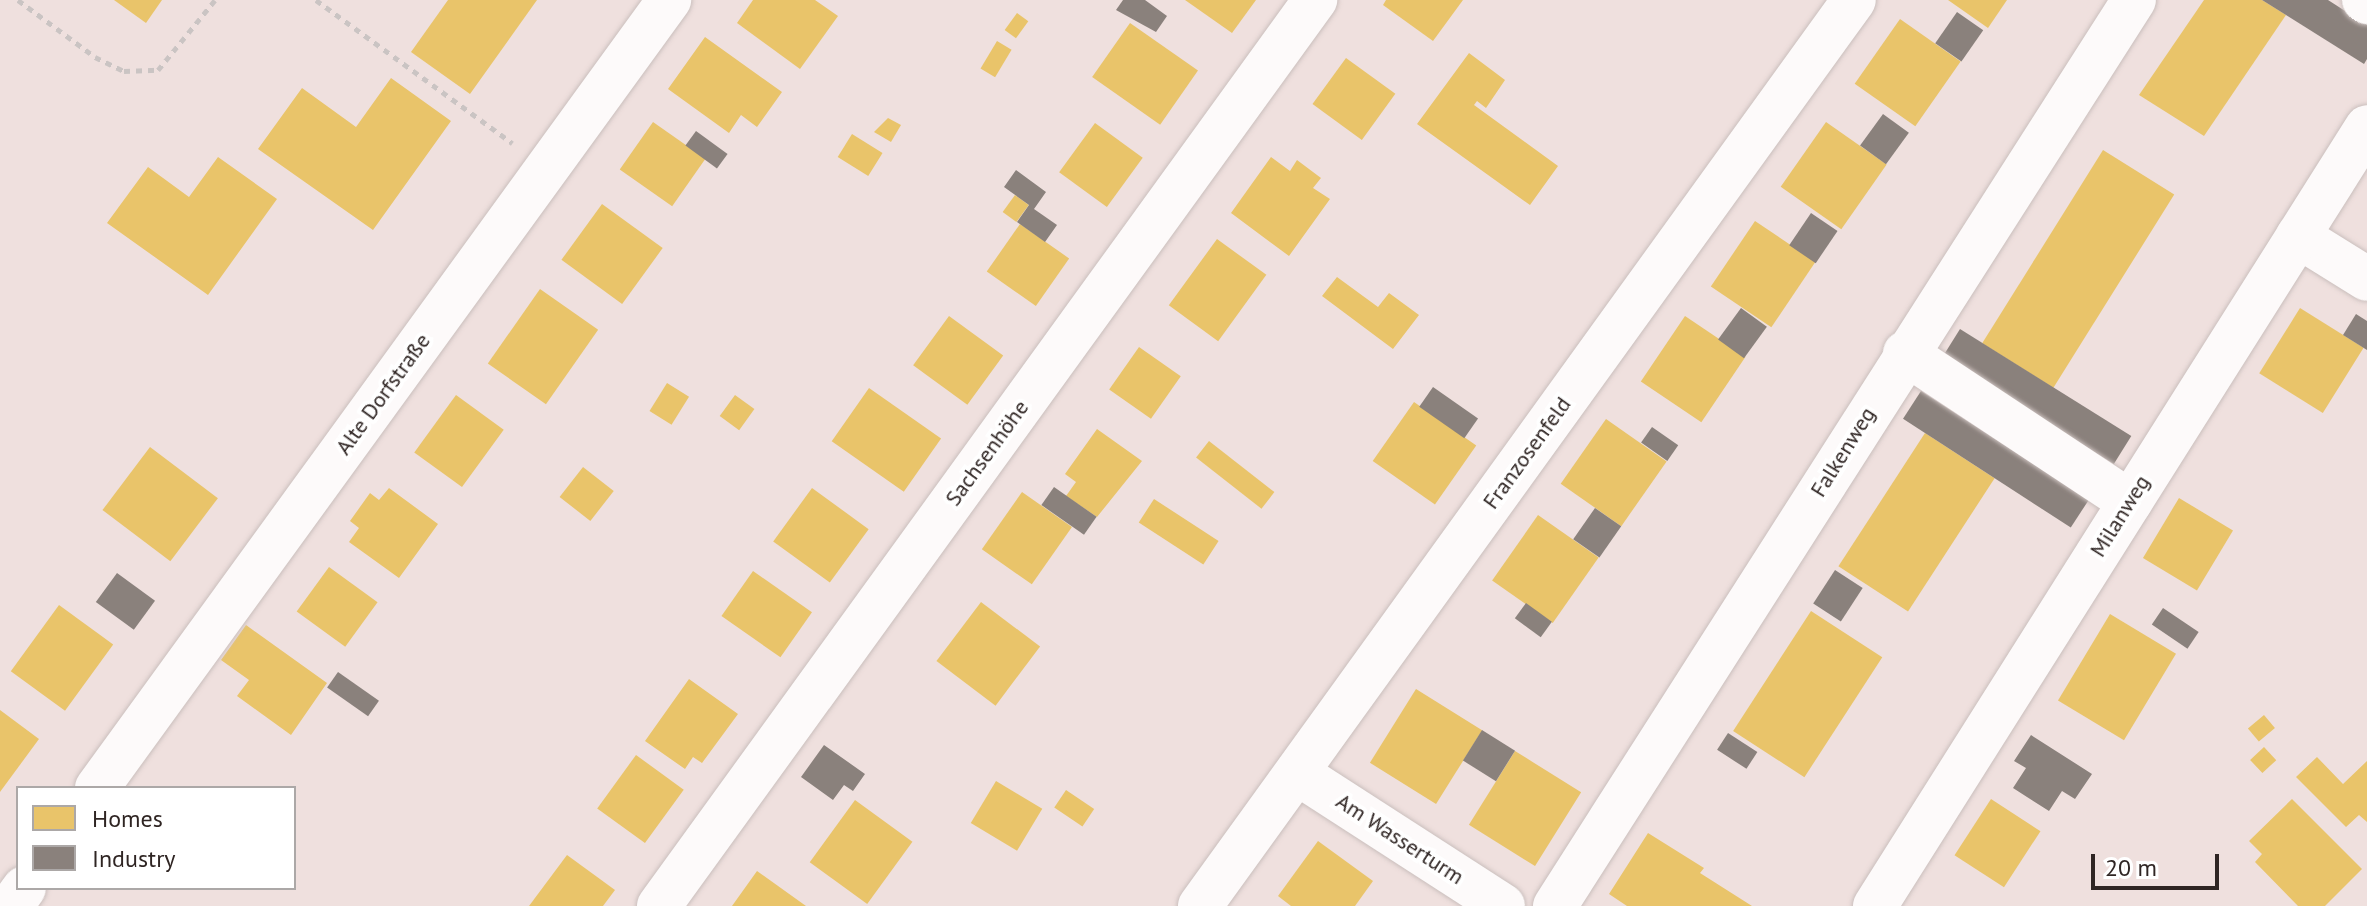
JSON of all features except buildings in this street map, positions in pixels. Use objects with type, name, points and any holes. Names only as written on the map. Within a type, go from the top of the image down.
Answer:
[{"type":"street","name":"Alte Dorfstraße","points":[[98,786],[669,0]]},
{"type":"street","name":"Sachsenhöhe","points":[[659,906],[1315,0]]},
{"type":"street","name":"Franzosenfeld","points":[[1200,906],[1854,0]]},
{"type":"street","name":"Falkenweg","points":[[1555,906],[1905,353],[2134,0]]},
{"type":"street","name":"Milanweg","points":[[1875,906],[2367,127]]},
{"type":"street","points":[[2298,236],[2367,279]]},
{"type":"street","points":[[1905,353],[2130,502]]},
{"type":"street","name":"Am Wasserturm","points":[[1297,773],[1503,906]]},
{"type":"path","points":[[18,0],[95,57],[124,71],[158,70],[215,0]]},
{"type":"path","points":[[316,0],[513,143]]}]
